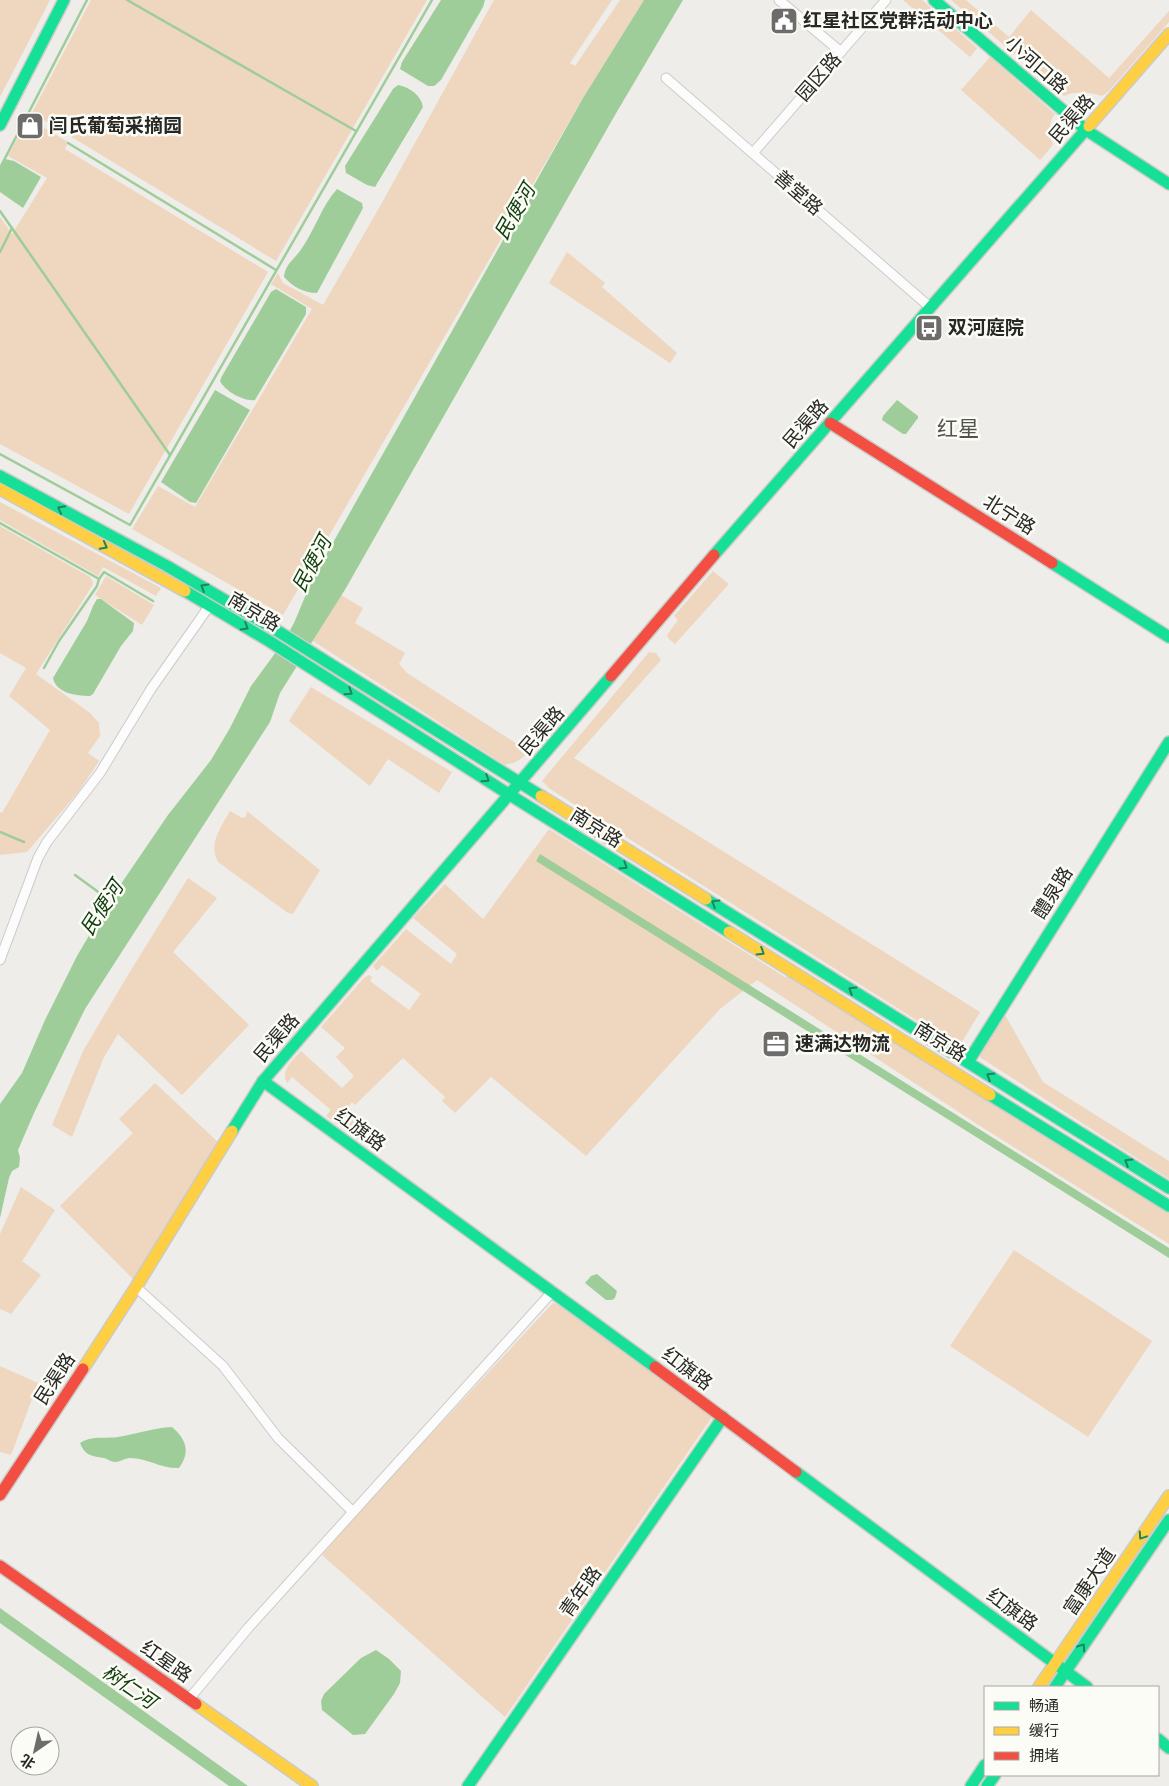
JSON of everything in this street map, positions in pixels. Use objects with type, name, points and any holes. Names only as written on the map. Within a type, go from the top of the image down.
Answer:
[{"type":"street","points":[[0,125],[64,0]]},
{"type":"street","points":[[779,0],[840,52]]},
{"type":"street","name":"园区路","points":[[753,153],[886,0]]},
{"type":"street","name":"小河口路","points":[[934,0],[1086,130],[1169,184]]},
{"type":"street","name":"民渠路","points":[[0,1495],[136,1287],[263,1082],[830,423],[1169,34]]},
{"type":"street","name":"善堂路","points":[[666,78],[931,308]]},
{"type":"street","name":"北宁路","points":[[830,423],[1169,637]]},
{"type":"street","name":"南京路","points":[[0,476],[167,566],[276,630],[1169,1188]]},
{"type":"street","name":"南京路","points":[[0,489],[162,577],[269,641],[510,795],[1169,1206]]},
{"type":"street","points":[[0,960],[38,858],[47,842],[100,773],[151,689],[210,606]]},
{"type":"street","name":"醴泉路","points":[[968,1062],[1169,742]]},
{"type":"street","name":"红旗路","points":[[263,1082],[553,1291],[1086,1686]]},
{"type":"street","points":[[136,1287],[222,1366],[278,1438],[354,1512]]},
{"type":"street","points":[[188,1699],[254,1622],[553,1291]]},
{"type":"street","name":"青年路","points":[[468,1786],[723,1417]]},
{"type":"street","name":"富康大道","points":[[1040,1686],[1166,1509],[1169,1496]]},
{"type":"street","name":"富康大道","points":[[1056,1686],[1169,1520]]},
{"type":"street","name":"红星路","points":[[0,1566],[312,1786]]},
{"type":"street","points":[[1159,1740],[1169,1748]]},
{"type":"street","points":[[971,1786],[984,1766]]},
{"type":"shaded area","points":[[0,0],[50,0],[0,97]]},
{"type":"shaded area","points":[[91,0],[427,0],[276,261],[32,113]]},
{"type":"shaded area","points":[[441,0],[485,0],[483,7],[441,80],[434,86],[428,86],[400,69],[402,62]]},
{"type":"shaded area","points":[[494,0],[612,0],[570,63],[575,66],[620,0],[644,0],[583,98],[283,615],[132,529],[158,486],[195,507],[312,309],[271,284],[278,273],[283,283],[323,305]]},
{"type":"shaded area","points":[[644,0],[683,0],[615,115],[346,588],[280,693],[270,722],[85,1009],[18,1150],[20,1158],[19,1167],[12,1171],[9,1178],[0,1218],[0,1104],[22,1073],[45,1020],[77,956],[110,900],[168,815],[211,760],[251,686],[284,641],[294,623],[312,580],[583,98]]},
{"type":"shaded area","points":[[903,0],[922,0],[977,48],[970,57]]},
{"type":"shaded area","points":[[951,0],[966,0],[1009,37],[1031,10],[1109,78],[1169,11],[1169,22],[1109,91],[1102,96],[1073,93],[1064,96]]},
{"type":"shaded area","points":[[990,57],[1055,114],[1050,125],[1053,145],[1040,160],[961,90]]},
{"type":"shaded area","points":[[398,85],[414,92],[420,99],[423,107],[375,187],[367,185],[346,173],[345,166],[393,89]]},
{"type":"shaded area","points":[[28,118],[68,142],[65,149],[268,272],[129,514],[0,444],[0,217],[12,234],[47,178],[8,156]]},
{"type":"shaded area","points":[[5,159],[14,161],[41,177],[23,208],[0,192],[0,168]]},
{"type":"shaded area","points":[[337,189],[362,203],[363,208],[317,293],[303,291],[287,281],[284,277],[285,273],[288,266],[305,244],[326,204]]},
{"type":"shaded area","points":[[567,252],[605,283],[602,287],[677,353],[670,363],[549,283]]},
{"type":"shaded area","points":[[276,289],[306,307],[306,314],[255,400],[240,398],[230,392],[220,381],[271,292]]},
{"type":"shaded area","points":[[215,390],[250,410],[196,503],[190,502],[161,482]]},
{"type":"shaded area","points":[[897,400],[918,416],[906,434],[903,434],[882,420],[883,416]]},
{"type":"shaded area","points":[[0,502],[161,588],[156,596],[103,567],[98,576],[0,520]]},
{"type":"shaded area","points":[[0,526],[90,577],[93,582],[36,674],[90,713],[99,723],[100,736],[88,753],[99,761],[79,791],[27,852],[0,855],[0,812],[2,813],[50,730],[9,696],[26,668],[0,653]]},
{"type":"shaded area","points":[[713,571],[729,584],[675,644],[667,635],[678,620],[674,616]]},
{"type":"shaded area","points":[[106,576],[154,605],[142,625],[95,595]]},
{"type":"shaded area","points":[[341,595],[363,608],[355,623],[405,653],[399,664],[407,673],[528,751],[526,754],[518,761],[505,765],[313,641]]},
{"type":"shaded area","points":[[97,599],[101,599],[134,623],[133,631],[121,646],[93,694],[90,696],[67,693],[58,687],[53,678],[87,621]]},
{"type":"shaded area","points":[[649,652],[656,653],[661,660],[574,758],[980,1012],[959,1047],[550,789],[542,781]]},
{"type":"shaded area","points":[[311,687],[452,772],[439,793],[388,759],[370,786],[289,721]]},
{"type":"shaded area","points":[[230,811],[242,818],[246,817],[247,811],[320,870],[293,914],[288,913],[218,862],[215,855],[215,842]]},
{"type":"shaded area","points":[[549,829],[785,977],[789,976],[1169,1213],[1169,1244],[977,1124],[757,980],[720,1009],[586,1156],[491,1077],[455,1113],[442,1101],[445,1097],[403,1058],[355,1105],[352,1102],[348,1107],[370,1129],[359,1140],[326,1116],[331,1110],[292,1077],[287,1083],[285,1078],[286,1070],[301,1051],[342,1088],[354,1076],[336,1057],[345,1048],[321,1027],[363,979],[369,975],[372,977],[370,981],[409,1010],[421,994],[382,965],[377,971],[373,966],[406,929],[451,964],[457,954],[413,918],[445,884],[483,919]]},
{"type":"shaded area","points":[[540,854],[1169,1248],[1169,1258],[536,861]]},
{"type":"shaded area","points":[[188,878],[217,898],[173,952],[249,1025],[182,1095],[118,1034],[104,1057],[72,1137],[52,1125],[83,1051]]},
{"type":"shaded area","points":[[1004,1013],[1043,1082],[1169,1161],[1169,1179],[981,1058],[978,1054]]},
{"type":"shaded area","points":[[155,1083],[220,1144],[135,1281],[60,1206],[133,1133],[119,1119]]},
{"type":"shaded area","points":[[21,1187],[55,1210],[22,1261],[41,1275],[11,1314],[0,1309],[0,1234]]},
{"type":"shaded area","points":[[1014,1250],[1152,1341],[1088,1437],[950,1346]]},
{"type":"shaded area","points":[[597,1274],[617,1291],[615,1298],[612,1300],[606,1300],[585,1283],[591,1276]]},
{"type":"shaded area","points":[[553,1303],[562,1306],[712,1417],[505,1717],[322,1555],[377,1492]]},
{"type":"shaded area","points":[[0,1366],[38,1383],[11,1455],[0,1452]]},
{"type":"shaded area","points":[[172,1427],[184,1441],[186,1451],[179,1468],[167,1467],[136,1458],[114,1462],[89,1455],[84,1451],[80,1443],[94,1438],[118,1437]]},
{"type":"shaded area","points":[[0,1608],[248,1786],[229,1786],[0,1623]]},
{"type":"shaded area","points":[[376,1650],[401,1671],[400,1683],[365,1734],[353,1735],[322,1710],[321,1701],[324,1694],[361,1658]]},
{"type":"waterway","points":[[0,168],[87,0]]},
{"type":"waterway","points":[[127,0],[356,131]]},
{"type":"waterway","points":[[0,454],[130,525],[432,0]]},
{"type":"waterway","points":[[68,143],[276,270]]},
{"type":"waterway","points":[[0,211],[170,455]]},
{"type":"waterway","points":[[0,252],[12,228]]},
{"type":"waterway","points":[[0,523],[99,579],[104,572],[153,601]]},
{"type":"waterway","points":[[44,668],[59,641],[97,586],[99,579]]},
{"type":"waterway","points":[[0,832],[24,842]]},
{"type":"waterway","name":"民便河","points":[[75,875],[112,902]]},
{"type":"traffic: fast","points":[[0,125],[64,0]]},
{"type":"traffic: fast","points":[[934,0],[1086,130],[1169,184]]},
{"type":"traffic: fast","points":[[714,555],[1089,126]]},
{"type":"traffic: fast","points":[[0,476],[167,566],[276,630],[541,796]]},
{"type":"traffic: fast","points":[[1052,563],[1169,637]]},
{"type":"traffic: fast","points":[[185,591],[269,641],[729,932]]},
{"type":"traffic: fast","points":[[232,1131],[263,1081],[611,676]]},
{"type":"traffic: fast","points":[[968,1062],[1169,742]]},
{"type":"traffic: fast","points":[[706,899],[1169,1188]]},
{"type":"traffic: fast","points":[[263,1081],[655,1367]]},
{"type":"traffic: fast","points":[[990,1095],[1169,1206]]},
{"type":"traffic: fast","points":[[468,1786],[723,1417]]},
{"type":"traffic: fast","points":[[796,1472],[1086,1686]]},
{"type":"traffic: fast","points":[[1056,1686],[1169,1520]]},
{"type":"traffic: fast","points":[[1159,1740],[1169,1748]]},
{"type":"traffic: fast","points":[[971,1786],[984,1766]]},
{"type":"traffic: fast","points":[[987,1786],[994,1776]]},
{"type":"traffic: slow","points":[[1089,126],[1169,34]]},
{"type":"traffic: slow","points":[[0,489],[185,591]]},
{"type":"traffic: slow","points":[[541,796],[706,899]]},
{"type":"traffic: slow","points":[[729,932],[990,1095]]},
{"type":"traffic: slow","points":[[83,1369],[232,1131]]},
{"type":"traffic: slow","points":[[1040,1686],[1169,1496]]},
{"type":"traffic: slow","points":[[196,1704],[312,1786]]},
{"type":"traffic: jam","points":[[830,423],[1052,563]]},
{"type":"traffic: jam","points":[[611,676],[714,555]]},
{"type":"traffic: jam","points":[[655,1367],[796,1472]]},
{"type":"traffic: jam","points":[[0,1495],[83,1369]]},
{"type":"traffic: jam","points":[[0,1566],[196,1704]]},
{"type":"place","name":"红星社区党群活动中心","points":[[784,21]]},
{"type":"place","name":"闫氏葡萄采摘园","points":[[30,126]]},
{"type":"place","name":"双河庭院","points":[[929,328]]},
{"type":"place","name":"速满达物流","points":[[776,1044]]},
{"type":"district","name":"红星","points":[[958,429]]},
{"type":"water label","name":"树仁河","points":[[129,1687]]}]
